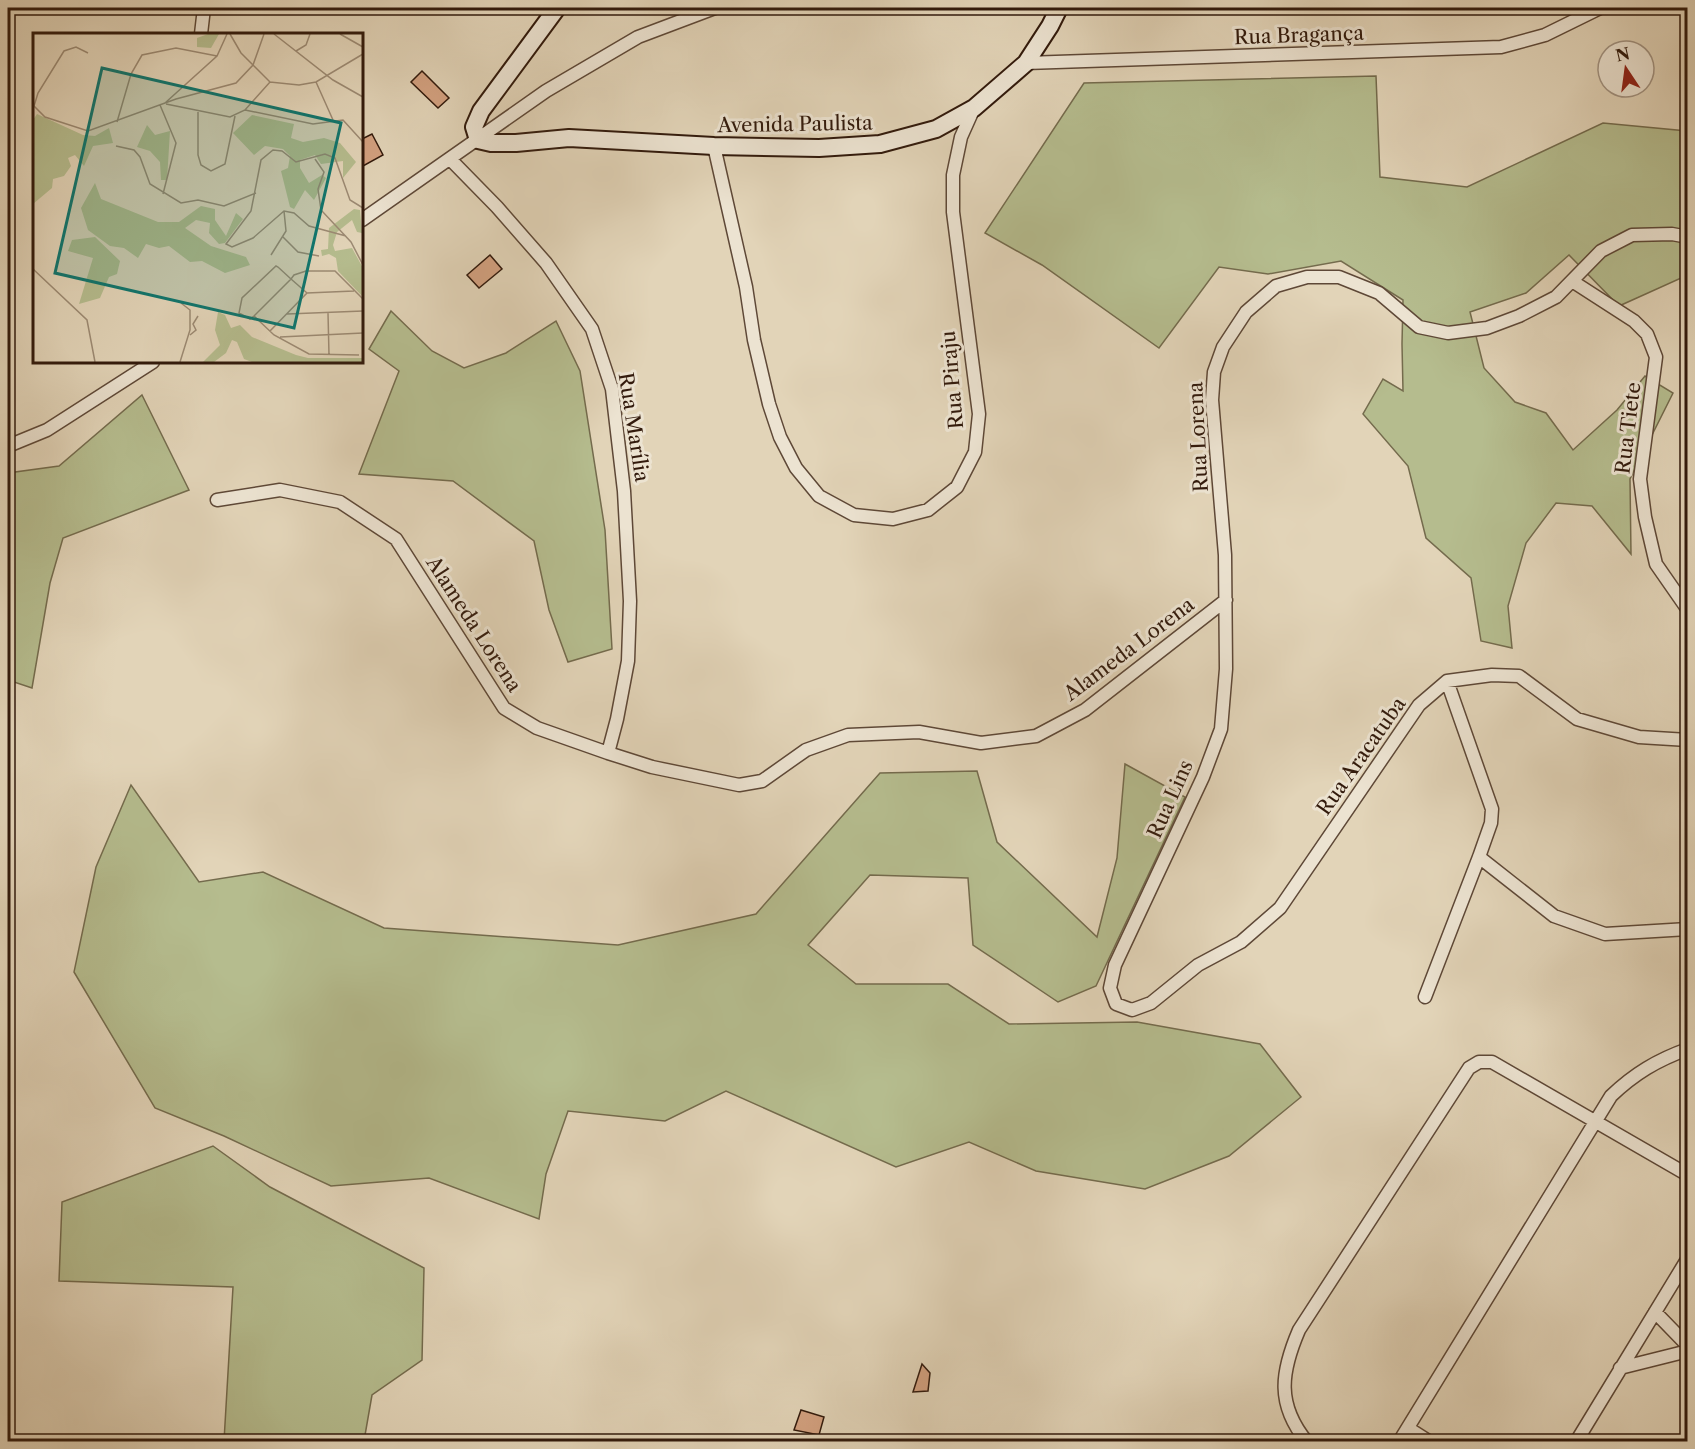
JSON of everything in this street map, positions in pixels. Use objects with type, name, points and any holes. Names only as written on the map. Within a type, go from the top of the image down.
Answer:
[{"type":"street","points":[[201,33],[204,8]]},
{"type":"street","points":[[477,140],[474,127],[481,111],[557,8]]},
{"type":"street","points":[[363,219],[546,91],[638,37],[715,8]]},
{"type":"street","name":"Avenida Paulista","points":[[477,140],[491,143],[516,143],[569,138],[714,146],[819,148],[880,144],[936,129],[974,108],[1026,63],[1059,8]]},
{"type":"street","name":"Rua Bragança","points":[[1026,63],[1501,47],[1545,35],[1600,8]]},
{"type":"street","name":"Rua Piraju","points":[[714,146],[746,286],[754,340],[768,404],[780,437],[796,468],[819,496],[854,515],[893,519],[928,510],[957,487],[975,452],[979,414],[953,203],[953,175],[961,137],[974,108]]},
{"type":"street","name":"Rua Marília","points":[[450,159],[497,207],[546,263],[592,329],[612,389],[624,491],[630,601],[628,661],[608,753]]},
{"type":"street","name":"Rua Lorena","points":[[1226,600],[1225,555],[1212,400],[1214,372],[1223,347],[1246,312],[1276,286],[1307,277],[1339,277],[1379,292],[1419,327],[1448,333],[1487,328],[1520,316],[1556,297],[1601,251],[1632,235],[1672,234],[1688,237]]},
{"type":"street","name":"Rua Tiete","points":[[1572,281],[1634,321],[1647,334],[1656,357],[1640,479],[1645,517],[1656,564],[1688,610]]},
{"type":"street","points":[[8,446],[46,430],[151,363]]},
{"type":"street","name":"Alameda Lorena","points":[[217,500],[280,490],[340,502],[396,539],[504,708],[537,728],[608,753],[652,767],[739,785],[762,781],[806,750],[848,735],[919,732],[981,743],[1036,736],[1085,710],[1226,600]]},
{"type":"street","name":"Rua Lins","points":[[1116,1004],[1110,988],[1115,965],[1203,777],[1221,729],[1226,669],[1226,600]]},
{"type":"street","points":[[1425,997],[1491,823],[1492,808],[1447,681],[1492,675],[1519,676],[1577,719],[1639,737],[1688,740]]},
{"type":"street","name":"Rua Aracatuba","points":[[1116,1004],[1132,1010],[1151,1003],[1198,965],[1241,942],[1280,908],[1419,705],[1447,681]]},
{"type":"street","points":[[1479,856],[1554,916],[1605,934],[1688,929]]},
{"type":"street","points":[[1399,1442],[1611,1096],[1630,1077],[1655,1062],[1688,1049]]},
{"type":"street","points":[[1307,1442],[1299,1432],[1288,1408],[1283,1380],[1288,1354],[1299,1330],[1469,1068],[1479,1062],[1492,1062],[1688,1175]]},
{"type":"street","points":[[1576,1442],[1688,1257]]},
{"type":"street","points":[[1655,1312],[1688,1347]]},
{"type":"street","points":[[1620,1368],[1688,1351]]},
{"type":"street","points":[[1408,1428],[1430,1442]]},
{"type":"green space","points":[[1376,76],[1380,177],[1467,187],[1603,123],[1687,131],[1687,279],[1681,278],[1619,306],[1569,255],[1526,293],[1470,312],[1484,368],[1515,402],[1546,413],[1573,450],[1617,410],[1645,376],[1673,393],[1630,479],[1631,554],[1592,506],[1556,503],[1526,543],[1508,606],[1512,648],[1481,641],[1471,578],[1426,538],[1408,466],[1363,414],[1383,379],[1403,391],[1403,300],[1341,261],[1268,274],[1219,267],[1159,348],[1042,265],[985,233],[1084,83]]},
{"type":"green space","points":[[391,311],[432,351],[464,368],[506,353],[556,321],[580,371],[605,530],[612,649],[568,662],[549,610],[534,541],[453,481],[359,474],[399,371],[369,349]]},
{"type":"green space","points":[[142,395],[189,490],[63,538],[50,583],[32,688],[8,680],[8,473],[59,466]]},
{"type":"green space","points":[[1125,764],[1185,797],[1096,986],[1058,1002],[973,945],[968,878],[870,875],[808,945],[856,984],[948,984],[1009,1024],[1137,1022],[1260,1044],[1301,1097],[1229,1156],[1145,1189],[1036,1171],[969,1142],[896,1167],[726,1091],[665,1121],[568,1111],[546,1174],[539,1219],[429,1178],[331,1186],[224,1136],[155,1108],[74,972],[96,867],[131,785],[199,882],[263,872],[384,928],[618,945],[756,914],[880,773],[977,771],[997,842],[1097,937],[1117,858]]},
{"type":"green space","points":[[213,1146],[270,1187],[424,1268],[422,1360],[372,1395],[364,1441],[224,1441],[233,1287],[59,1281],[62,1202]]},
{"type":"building","points":[[1674,8],[1688,8],[1688,22],[1687,22]]},
{"type":"building","points":[[422,71],[449,98],[438,108],[411,82]]},
{"type":"building","points":[[372,134],[383,155],[363,166],[363,138]]},
{"type":"building","points":[[490,255],[502,269],[479,288],[467,275]]},
{"type":"building","points":[[922,1364],[930,1373],[928,1391],[913,1392]]},
{"type":"building","points":[[801,1410],[824,1417],[819,1435],[794,1430]]}]
